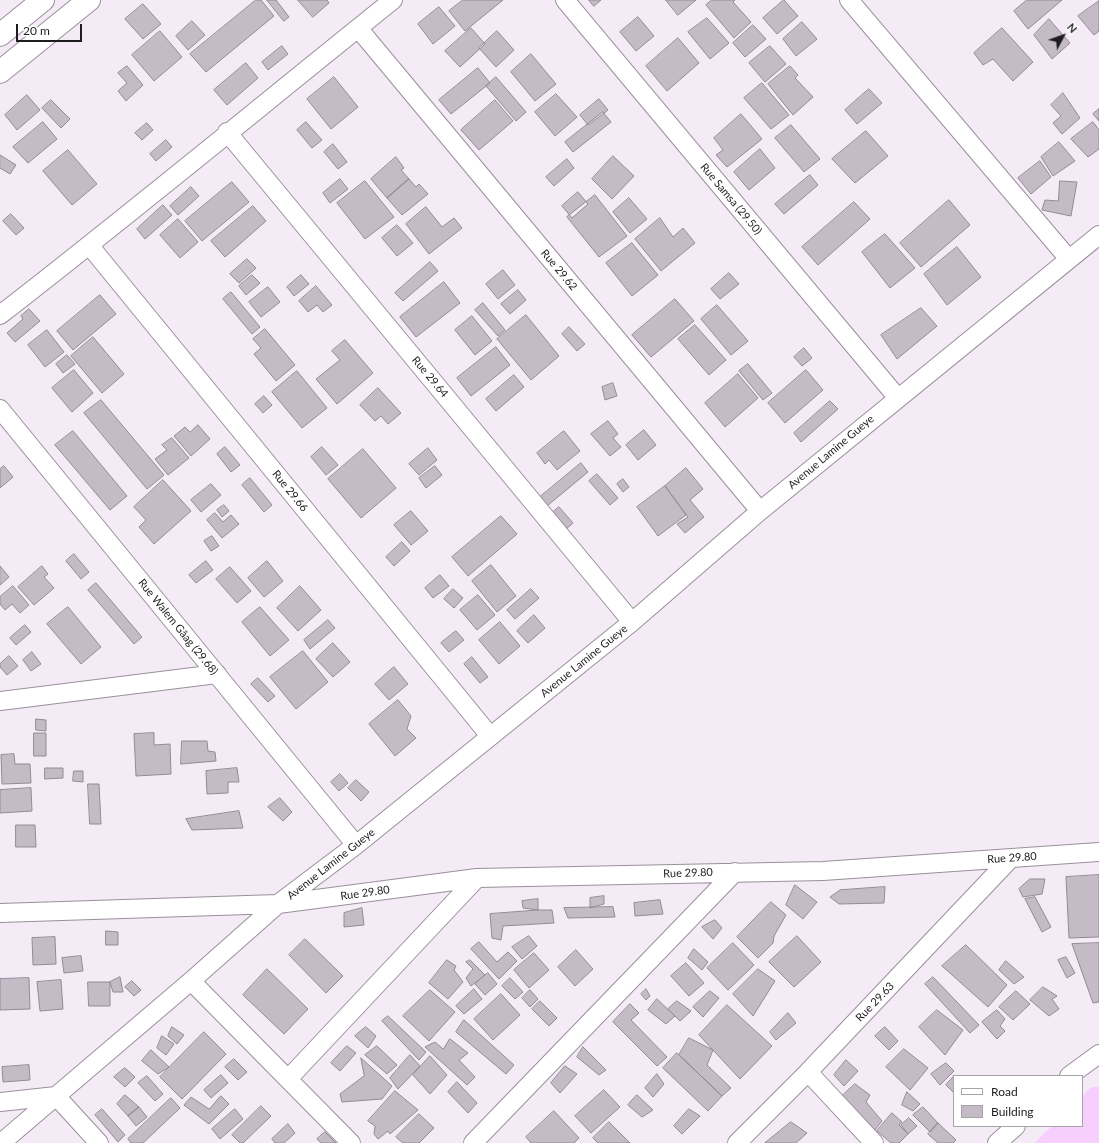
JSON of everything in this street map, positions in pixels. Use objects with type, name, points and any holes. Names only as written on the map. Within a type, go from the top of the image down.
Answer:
[{"type":"main road","points":[[0,35],[43,0]]},
{"type":"main road","points":[[0,72],[89,0]]},
{"type":"street","points":[[0,315],[89,246],[227,132],[394,0]]},
{"type":"street","name":"Rue Samsa (29.50)","points":[[565,0],[897,397]]},
{"type":"street","points":[[849,0],[1068,258]]},
{"type":"street","name":"Rue 29.62","points":[[358,28],[760,511]]},
{"type":"street","name":"Rue 29.64","points":[[227,132],[632,622]]},
{"type":"street","name":"Avenue Lamine Gueye","points":[[0,913],[278,904],[356,846],[632,622],[760,511],[897,397],[1099,234]]},
{"type":"street","name":"Rue 29.66","points":[[89,246],[490,736]]},
{"type":"street","name":"Rue Walem Gâag (29.68)","points":[[0,409],[356,846]]},
{"type":"street","points":[[4,696],[217,674]]},
{"type":"street","name":"Rue 29.80","points":[[278,904],[477,878],[823,871],[1099,852]]},
{"type":"street","name":"Rue 29.63","points":[[737,1143],[808,1072],[1011,858]]},
{"type":"street","points":[[473,1143],[735,872]]},
{"type":"street","points":[[288,1079],[477,878]]},
{"type":"street","points":[[1,1143],[191,981],[278,904]]},
{"type":"street","points":[[191,981],[351,1143]]},
{"type":"street","points":[[1070,1075],[1099,1054]]},
{"type":"street","points":[[808,1072],[874,1143]]},
{"type":"street","points":[[0,1102],[56,1096]]},
{"type":"street","points":[[56,1096],[99,1143]]},
{"type":"street","points":[[998,1143],[1015,1127]]},
{"type":"shaded area","points":[[1099,1086],[1099,1143],[1034,1143],[1051,1127],[1083,1127],[1083,1095],[1090,1088]]},
{"type":"building","points":[[256,0],[261,0],[274,16],[206,72],[190,54]]},
{"type":"building","points":[[267,0],[276,0],[289,17],[284,21]]},
{"type":"building","points":[[298,0],[327,0],[329,3],[313,17]]},
{"type":"building","points":[[463,0],[503,0],[465,31],[449,11]]},
{"type":"building","points":[[589,0],[601,0],[594,6]]},
{"type":"building","points":[[666,0],[696,0],[678,15]]},
{"type":"building","points":[[712,0],[735,0],[733,2],[751,22],[734,38],[706,5]]},
{"type":"building","points":[[784,0],[798,16],[777,34],[763,18]]},
{"type":"building","points":[[1027,0],[1062,0],[1028,29],[1014,11]]},
{"type":"building","points":[[1099,1],[1099,31],[1094,35],[1078,16]]},
{"type":"building","points":[[143,4],[161,24],[143,39],[125,19]]},
{"type":"building","points":[[439,7],[455,26],[433,44],[418,24]]},
{"type":"building","points":[[638,17],[654,36],[636,51],[620,32]]},
{"type":"building","points":[[707,18],[729,43],[710,59],[688,32]]},
{"type":"building","points":[[1049,19],[1070,43],[1052,59],[1034,35]]},
{"type":"building","points":[[192,21],[205,35],[188,50],[176,36]]},
{"type":"building","points":[[802,22],[817,39],[796,56],[783,39]]},
{"type":"building","points":[[753,25],[766,39],[745,57],[733,43]]},
{"type":"building","points":[[471,28],[485,44],[460,67],[445,51]]},
{"type":"building","points":[[1002,28],[1033,62],[1013,81],[993,59],[983,65],[974,53]]},
{"type":"building","points":[[160,31],[182,57],[154,81],[132,55]]},
{"type":"building","points":[[497,31],[514,50],[496,67],[479,48]]},
{"type":"building","points":[[678,38],[699,63],[667,91],[646,66]]},
{"type":"building","points":[[282,46],[288,54],[268,70],[262,62]]},
{"type":"building","points":[[770,46],[786,64],[765,82],[749,63]]},
{"type":"building","points":[[531,54],[556,84],[535,101],[511,72]]},
{"type":"building","points":[[246,63],[258,78],[227,105],[214,90]]},
{"type":"building","points":[[127,66],[143,85],[126,101],[118,91],[127,83],[118,73]]},
{"type":"building","points":[[790,66],[798,75],[795,78],[813,97],[793,115],[768,84]]},
{"type":"building","points":[[478,68],[490,83],[451,114],[439,100]]},
{"type":"building","points":[[334,77],[358,107],[331,129],[307,99]]},
{"type":"building","points":[[496,77],[526,112],[516,121],[486,86]]},
{"type":"building","points":[[762,83],[789,115],[771,129],[744,98]]},
{"type":"building","points":[[869,89],[882,103],[857,124],[845,110]]},
{"type":"building","points":[[1063,93],[1080,118],[1062,134],[1053,123],[1061,116],[1051,105]]},
{"type":"building","points":[[556,94],[577,117],[555,136],[535,112]]},
{"type":"building","points":[[27,95],[40,110],[17,130],[5,115]]},
{"type":"building","points":[[599,99],[608,110],[588,125],[580,115]]},
{"type":"building","points":[[51,100],[70,119],[61,128],[42,108]]},
{"type":"building","points":[[495,100],[513,121],[479,150],[461,130]]},
{"type":"building","points":[[1099,109],[1099,121],[1093,114]]},
{"type":"building","points":[[603,112],[611,122],[573,152],[565,142]]},
{"type":"building","points":[[741,114],[762,139],[727,167],[716,155],[723,150],[714,138]]},
{"type":"building","points":[[43,122],[57,139],[28,163],[13,147]]},
{"type":"building","points":[[306,122],[322,140],[312,148],[297,130]]},
{"type":"building","points":[[1093,122],[1099,130],[1099,149],[1088,157],[1071,139]]},
{"type":"building","points":[[147,123],[153,130],[142,140],[135,133]]},
{"type":"building","points":[[791,125],[820,159],[804,172],[775,138]]},
{"type":"building","points":[[866,131],[888,156],[855,183],[832,159]]},
{"type":"building","points":[[166,140],[172,147],[156,161],[150,154]]},
{"type":"building","points":[[1059,142],[1075,161],[1053,176],[1041,157]]},
{"type":"building","points":[[333,144],[347,162],[338,169],[324,152]]},
{"type":"building","points":[[760,149],[775,168],[749,190],[734,172]]},
{"type":"building","points":[[68,150],[97,184],[72,205],[43,171]]},
{"type":"building","points":[[0,155],[16,165],[10,174],[0,168]]},
{"type":"building","points":[[613,156],[634,176],[612,199],[592,179]]},
{"type":"building","points":[[396,157],[404,168],[401,170],[409,179],[387,198],[371,179]]},
{"type":"building","points":[[567,159],[574,168],[554,186],[546,177]]},
{"type":"building","points":[[1040,161],[1051,177],[1031,194],[1018,178]]},
{"type":"building","points":[[810,175],[818,185],[784,214],[775,204]]},
{"type":"building","points":[[340,179],[348,189],[330,203],[323,193]]},
{"type":"building","points":[[409,179],[416,187],[419,184],[428,194],[402,215],[387,198]]},
{"type":"building","points":[[365,181],[394,217],[365,239],[337,203]]},
{"type":"building","points":[[1060,181],[1077,182],[1071,216],[1042,210],[1045,200],[1058,201]]},
{"type":"building","points":[[232,182],[249,202],[202,241],[185,221]]},
{"type":"building","points":[[191,187],[199,196],[178,215],[170,206]]},
{"type":"building","points":[[578,192],[588,204],[572,218],[562,206]]},
{"type":"building","points":[[595,195],[627,236],[599,257],[567,217]]},
{"type":"building","points":[[629,198],[647,219],[630,233],[613,212]]},
{"type":"building","points":[[949,200],[970,225],[921,267],[900,243]]},
{"type":"building","points":[[854,202],[870,219],[818,265],[802,247]]},
{"type":"building","points":[[163,205],[172,215],[145,239],[137,229]]},
{"type":"building","points":[[253,206],[266,221],[225,257],[211,241]]},
{"type":"building","points":[[426,207],[442,227],[454,218],[462,228],[429,254],[406,224]]},
{"type":"building","points":[[11,214],[24,228],[16,235],[3,221]]},
{"type":"building","points":[[660,218],[673,237],[683,228],[695,243],[661,271],[635,239]]},
{"type":"building","points":[[178,219],[198,242],[180,258],[160,235]]},
{"type":"building","points":[[397,225],[413,243],[397,256],[382,238]]},
{"type":"building","points":[[885,234],[915,268],[890,288],[862,252]]},
{"type":"building","points":[[632,243],[658,275],[632,296],[606,263]]},
{"type":"building","points":[[957,247],[981,277],[947,305],[924,274]]},
{"type":"building","points":[[247,259],[256,268],[239,283],[230,274]]},
{"type":"building","points":[[430,262],[438,271],[403,301],[395,293]]},
{"type":"building","points":[[503,270],[515,285],[498,299],[486,284]]},
{"type":"building","points":[[729,273],[739,284],[720,299],[711,289]]},
{"type":"building","points":[[252,275],[260,283],[246,295],[239,286]]},
{"type":"building","points":[[301,275],[309,284],[294,296],[287,287]]},
{"type":"building","points":[[444,282],[460,303],[416,337],[400,317]]},
{"type":"building","points":[[316,286],[332,305],[323,312],[317,305],[308,312],[299,301]]},
{"type":"building","points":[[268,287],[280,302],[261,317],[249,302]]},
{"type":"building","points":[[518,290],[526,300],[510,314],[501,304]]},
{"type":"building","points":[[231,292],[260,327],[252,334],[223,299]]},
{"type":"building","points":[[100,295],[116,314],[73,350],[57,331]]},
{"type":"building","points":[[675,299],[694,321],[651,357],[632,335]]},
{"type":"building","points":[[483,303],[505,330],[498,336],[475,310]]},
{"type":"building","points":[[717,305],[748,341],[731,355],[701,319]]},
{"type":"building","points":[[921,308],[937,326],[897,359],[881,335]]},
{"type":"building","points":[[29,309],[40,321],[15,342],[7,333],[23,319],[21,316]]},
{"type":"building","points":[[526,315],[559,356],[531,380],[497,339]]},
{"type":"building","points":[[472,316],[492,341],[475,355],[455,330]]},
{"type":"building","points":[[695,325],[726,360],[709,375],[678,339]]},
{"type":"building","points":[[569,327],[585,344],[577,351],[562,334]]},
{"type":"building","points":[[265,329],[295,365],[276,381],[254,354],[261,348],[253,339]]},
{"type":"building","points":[[47,330],[64,352],[45,367],[28,345]]},
{"type":"building","points":[[93,337],[124,374],[102,393],[71,356]]},
{"type":"building","points":[[345,340],[373,373],[337,404],[316,379],[340,360],[332,351]]},
{"type":"building","points":[[496,347],[510,365],[471,396],[457,378]]},
{"type":"building","points":[[804,348],[812,358],[802,366],[794,357]]},
{"type":"building","points":[[67,355],[75,364],[63,373],[56,364]]},
{"type":"building","points":[[748,364],[772,393],[763,400],[739,371]]},
{"type":"building","points":[[74,370],[93,393],[72,412],[52,388]]},
{"type":"building","points":[[806,370],[823,390],[785,423],[768,403]]},
{"type":"building","points":[[297,371],[327,408],[302,428],[272,392]]},
{"type":"building","points":[[738,374],[758,398],[725,427],[705,403]]},
{"type":"building","points":[[514,375],[524,387],[496,411],[486,399]]},
{"type":"building","points":[[613,383],[617,396],[605,400],[602,387]]},
{"type":"building","points":[[378,388],[401,413],[388,424],[381,416],[375,421],[360,405]]},
{"type":"building","points":[[264,396],[272,405],[263,413],[255,404]]},
{"type":"building","points":[[101,400],[164,475],[147,489],[84,413]]},
{"type":"building","points":[[830,401],[838,409],[801,442],[794,433]]},
{"type":"building","points":[[608,421],[618,434],[613,438],[621,447],[610,456],[591,434]]},
{"type":"building","points":[[198,425],[210,439],[191,456],[174,436],[185,427],[190,432]]},
{"type":"building","points":[[644,430],[656,445],[638,460],[626,445]]},
{"type":"building","points":[[73,431],[127,496],[110,510],[55,445]]},
{"type":"building","points":[[564,431],[580,451],[557,470],[549,460],[545,464],[537,453]]},
{"type":"building","points":[[172,438],[189,458],[168,475],[155,459],[167,450],[162,445]]},
{"type":"building","points":[[225,447],[240,465],[231,472],[217,454]]},
{"type":"building","points":[[322,447],[338,465],[326,475],[311,457]]},
{"type":"building","points":[[428,448],[437,460],[419,475],[409,464]]},
{"type":"building","points":[[363,449],[396,488],[361,518],[328,479]]},
{"type":"building","points":[[581,463],[588,472],[547,506],[540,497]]},
{"type":"building","points":[[4,466],[13,477],[0,488],[0,469]]},
{"type":"building","points":[[435,466],[442,475],[426,488],[419,478]]},
{"type":"building","points":[[686,468],[703,489],[690,500],[704,517],[685,533],[677,524],[688,517],[665,486]]},
{"type":"building","points":[[597,474],[618,498],[610,505],[589,481]]},
{"type":"building","points":[[250,478],[272,505],[264,512],[242,485]]},
{"type":"building","points":[[623,479],[629,487],[623,492],[617,484]]},
{"type":"building","points":[[163,480],[191,511],[154,544],[139,527],[146,520],[134,507]]},
{"type":"building","points":[[211,484],[221,495],[201,512],[191,500]]},
{"type":"building","points":[[665,486],[686,515],[658,536],[637,507]]},
{"type":"building","points":[[224,505],[229,511],[222,517],[217,510]]},
{"type":"building","points":[[559,507],[573,523],[565,530],[552,513]]},
{"type":"building","points":[[411,511],[428,531],[411,545],[394,525]]},
{"type":"building","points":[[215,513],[223,522],[231,515],[239,524],[222,538],[207,520]]},
{"type":"building","points":[[501,516],[517,534],[468,576],[452,557]]},
{"type":"building","points":[[212,536],[219,546],[211,551],[204,541]]},
{"type":"building","points":[[402,542],[410,551],[394,566],[386,557]]},
{"type":"building","points":[[74,554],[89,572],[81,579],[66,561]]},
{"type":"building","points":[[206,561],[213,570],[196,583],[189,575]]},
{"type":"building","points":[[267,561],[283,581],[264,597],[248,578]]},
{"type":"building","points":[[491,565],[516,596],[497,612],[472,581]]},
{"type":"building","points":[[0,566],[9,577],[0,585]]},
{"type":"building","points":[[42,566],[48,574],[44,577],[54,588],[34,605],[18,587]]},
{"type":"building","points":[[230,567],[251,591],[237,603],[216,579]]},
{"type":"building","points":[[440,575],[449,586],[433,598],[425,588]]},
{"type":"building","points":[[96,583],[142,637],[134,644],[88,590]]},
{"type":"building","points":[[13,586],[29,605],[20,613],[12,604],[5,610],[0,604],[0,597]]},
{"type":"building","points":[[300,586],[321,610],[298,631],[277,608]]},
{"type":"building","points":[[453,589],[463,598],[454,608],[444,599]]},
{"type":"building","points":[[531,589],[539,598],[515,619],[507,610]]},
{"type":"building","points":[[478,595],[495,615],[477,630],[460,610]]},
{"type":"building","points":[[68,607],[101,647],[81,664],[47,624]]},
{"type":"building","points":[[260,607],[289,640],[270,656],[242,622]]},
{"type":"building","points":[[534,615],[545,628],[528,643],[517,631]]},
{"type":"building","points":[[328,620],[335,628],[310,649],[304,640]]},
{"type":"building","points":[[500,622],[520,646],[499,664],[479,640]]},
{"type":"building","points":[[25,625],[31,632],[16,645],[10,638]]},
{"type":"building","points":[[456,631],[464,640],[449,652],[441,643]]},
{"type":"building","points":[[333,643],[350,662],[333,677],[316,659]]},
{"type":"building","points":[[303,651],[328,682],[296,709],[270,677]]},
{"type":"building","points":[[32,652],[41,664],[31,671],[23,660]]},
{"type":"building","points":[[9,656],[18,666],[7,675],[0,667],[0,664]]},
{"type":"building","points":[[472,657],[488,677],[480,683],[464,664]]},
{"type":"building","points":[[394,667],[408,684],[389,700],[375,684]]},
{"type":"building","points":[[258,678],[275,696],[268,702],[251,684]]},
{"type":"building","points":[[398,700],[411,716],[407,729],[416,738],[395,756],[369,724]]},
{"type":"building","points":[[36,719],[46,720],[46,731],[36,730]]},
{"type":"building","points":[[34,733],[46,733],[46,756],[34,756]]},
{"type":"building","points":[[154,733],[154,745],[170,744],[171,774],[136,776],[134,734]]},
{"type":"building","points":[[182,741],[207,741],[208,751],[215,752],[216,761],[181,764]]},
{"type":"building","points":[[14,754],[15,764],[30,764],[31,783],[2,784],[1,755]]},
{"type":"building","points":[[45,768],[63,768],[63,778],[45,779]]},
{"type":"building","points":[[237,768],[239,782],[228,782],[228,793],[207,794],[206,771]]},
{"type":"building","points":[[74,771],[83,771],[83,782],[73,781]]},
{"type":"building","points":[[340,774],[348,783],[339,791],[331,782]]},
{"type":"building","points":[[356,780],[369,792],[361,801],[348,788]]},
{"type":"building","points":[[88,784],[99,784],[101,824],[90,824]]},
{"type":"building","points":[[31,788],[32,811],[0,813],[0,790]]},
{"type":"building","points":[[280,798],[292,812],[283,821],[268,807]]},
{"type":"building","points":[[239,811],[243,828],[192,830],[186,819]]},
{"type":"building","points":[[16,825],[35,825],[36,847],[16,847]]},
{"type":"building","points":[[1099,875],[1099,937],[1069,938],[1066,877]]},
{"type":"building","points":[[1030,879],[1045,879],[1042,894],[1023,897],[1019,889]]},
{"type":"building","points":[[795,885],[817,902],[803,919],[786,905]]},
{"type":"building","points":[[885,887],[884,903],[839,904],[830,897],[840,890]]},
{"type":"building","points":[[604,896],[604,904],[590,908],[590,898]]},
{"type":"building","points":[[1035,897],[1051,927],[1042,932],[1025,899]]},
{"type":"building","points":[[538,899],[538,910],[523,908],[522,901]]},
{"type":"building","points":[[660,900],[663,914],[635,916],[634,903]]},
{"type":"building","points":[[771,902],[786,915],[774,936],[773,943],[758,958],[737,937]]},
{"type":"building","points":[[613,907],[615,917],[568,918],[564,908]]},
{"type":"building","points":[[362,908],[364,925],[344,927],[344,913]]},
{"type":"building","points":[[552,910],[554,923],[503,926],[501,940],[492,938],[490,914]]},
{"type":"building","points":[[715,920],[722,928],[713,939],[702,927]]},
{"type":"building","points":[[106,931],[118,932],[118,945],[106,945]]},
{"type":"building","points":[[529,936],[537,946],[522,959],[512,947]]},
{"type":"building","points":[[797,936],[821,962],[794,987],[769,962]]},
{"type":"building","points":[[55,937],[56,964],[33,965],[32,938]]},
{"type":"building","points":[[305,939],[343,976],[326,993],[289,955]]},
{"type":"building","points":[[479,942],[497,962],[508,952],[517,961],[499,979],[471,949]]},
{"type":"building","points":[[733,943],[754,965],[728,990],[707,968]]},
{"type":"building","points":[[1099,943],[1099,1002],[1093,1003],[1072,944]]},
{"type":"building","points":[[966,945],[1007,985],[988,1007],[942,966]]},
{"type":"building","points":[[694,949],[708,962],[702,970],[688,958]]},
{"type":"building","points":[[576,950],[593,969],[575,986],[558,967]]},
{"type":"building","points":[[534,953],[549,970],[529,988],[514,970]]},
{"type":"building","points":[[81,956],[83,971],[64,973],[62,958]]},
{"type":"building","points":[[1066,957],[1075,973],[1067,978],[1058,960]]},
{"type":"building","points":[[447,960],[456,966],[454,970],[463,982],[448,999],[429,983]]},
{"type":"building","points":[[470,960],[485,975],[471,986],[466,978],[473,969],[466,962]]},
{"type":"building","points":[[1006,961],[1024,977],[1014,984],[999,970]]},
{"type":"building","points":[[686,963],[704,983],[689,996],[671,976]]},
{"type":"building","points":[[267,969],[308,1009],[284,1034],[243,995]]},
{"type":"building","points":[[758,969],[775,981],[753,1016],[733,994]]},
{"type":"building","points":[[488,973],[497,984],[485,995],[475,984]]},
{"type":"building","points":[[120,977],[123,992],[113,992],[110,982]]},
{"type":"building","points":[[933,977],[979,1025],[970,1033],[925,984]]},
{"type":"building","points":[[29,978],[30,1009],[0,1010],[0,979]]},
{"type":"building","points":[[510,978],[523,992],[515,999],[502,986]]},
{"type":"building","points":[[61,980],[63,1009],[40,1011],[37,982]]},
{"type":"building","points":[[132,981],[141,990],[134,996],[125,987]]},
{"type":"building","points":[[88,982],[110,982],[110,1006],[89,1006]]},
{"type":"building","points":[[1043,987],[1057,996],[1052,999],[1059,1009],[1049,1016],[1030,1000]]},
{"type":"building","points":[[474,989],[482,999],[464,1014],[456,1006]]},
{"type":"building","points":[[646,989],[650,996],[646,1000],[641,994]]},
{"type":"building","points":[[430,990],[455,1012],[429,1041],[403,1016]]},
{"type":"building","points":[[530,990],[538,999],[530,1007],[522,998]]},
{"type":"building","points":[[710,991],[719,998],[703,1017],[693,1007]]},
{"type":"building","points":[[1016,991],[1030,1004],[1013,1020],[999,1007]]},
{"type":"building","points":[[501,994],[520,1015],[493,1040],[474,1019]]},
{"type":"building","points":[[657,999],[675,1016],[666,1024],[648,1010]]},
{"type":"building","points":[[540,1001],[557,1018],[549,1026],[532,1009]]},
{"type":"building","points":[[677,1001],[691,1011],[680,1021],[668,1009]]},
{"type":"building","points":[[630,1004],[639,1013],[631,1020],[667,1057],[657,1066],[613,1022]]},
{"type":"building","points":[[727,1005],[772,1046],[740,1079],[699,1035]]},
{"type":"building","points":[[937,1010],[963,1030],[945,1055],[919,1027]]},
{"type":"building","points":[[997,1010],[1005,1019],[1000,1026],[1005,1031],[997,1039],[982,1022]]},
{"type":"building","points":[[788,1013],[796,1023],[776,1040],[770,1032]]},
{"type":"building","points":[[388,1016],[426,1052],[419,1060],[382,1021]]},
{"type":"building","points":[[464,1020],[514,1065],[506,1074],[456,1032]]},
{"type":"building","points":[[172,1027],[184,1035],[177,1044],[168,1036]]},
{"type":"building","points":[[366,1027],[376,1036],[368,1048],[355,1036]]},
{"type":"building","points":[[885,1027],[898,1041],[889,1050],[875,1036]]},
{"type":"building","points":[[204,1032],[226,1054],[182,1099],[160,1077]]},
{"type":"building","points":[[162,1036],[174,1044],[166,1055],[157,1048]]},
{"type":"building","points":[[689,1038],[713,1050],[707,1065],[731,1088],[722,1096],[679,1055]]},
{"type":"building","points":[[450,1039],[468,1053],[459,1060],[475,1077],[467,1085],[425,1047],[435,1042],[443,1049]]},
{"type":"building","points":[[347,1046],[356,1053],[340,1071],[331,1063]]},
{"type":"building","points":[[377,1046],[397,1065],[387,1074],[365,1055]]},
{"type":"building","points":[[583,1047],[606,1070],[599,1075],[577,1057]]},
{"type":"building","points":[[904,1049],[928,1068],[910,1090],[886,1067]]},
{"type":"building","points":[[151,1050],[169,1067],[158,1074],[142,1061]]},
{"type":"building","points":[[677,1053],[722,1096],[708,1111],[663,1068]]},
{"type":"building","points":[[410,1055],[420,1066],[398,1089],[390,1078]]},
{"type":"building","points":[[430,1056],[447,1075],[430,1094],[413,1075]]},
{"type":"building","points":[[361,1058],[392,1086],[382,1099],[342,1102],[340,1094],[364,1076]]},
{"type":"building","points":[[234,1059],[247,1072],[238,1080],[225,1067]]},
{"type":"building","points":[[846,1060],[858,1071],[844,1086],[834,1075]]},
{"type":"building","points":[[946,1063],[954,1071],[940,1085],[931,1074]]},
{"type":"building","points":[[29,1065],[30,1080],[3,1082],[2,1067]]},
{"type":"building","points":[[565,1066],[577,1074],[560,1093],[551,1083]]},
{"type":"building","points":[[125,1068],[135,1077],[125,1087],[114,1077]]},
{"type":"building","points":[[657,1074],[664,1084],[653,1097],[645,1088]]},
{"type":"building","points":[[221,1075],[228,1083],[211,1098],[204,1090]]},
{"type":"building","points":[[147,1076],[163,1094],[155,1101],[138,1083]]},
{"type":"building","points":[[953,1077],[953,1092],[946,1085]]},
{"type":"building","points":[[457,1082],[477,1103],[468,1113],[448,1092]]},
{"type":"building","points":[[855,1084],[870,1095],[866,1102],[882,1121],[875,1130],[842,1096]]},
{"type":"building","points":[[604,1090],[620,1107],[591,1133],[575,1116]]},
{"type":"building","points":[[395,1091],[418,1110],[390,1134],[388,1131],[378,1139],[374,1134],[375,1126],[368,1121]]},
{"type":"building","points":[[907,1092],[920,1104],[913,1111],[902,1105]]},
{"type":"building","points":[[125,1095],[139,1107],[128,1116],[117,1104]]},
{"type":"building","points":[[637,1095],[653,1110],[642,1117],[628,1105]]},
{"type":"building","points":[[221,1096],[229,1104],[209,1124],[184,1105],[191,1097],[209,1109]]},
{"type":"building","points":[[171,1098],[180,1108],[143,1143],[131,1143],[128,1139]]},
{"type":"building","points":[[261,1106],[271,1116],[243,1143],[240,1143],[232,1135]]},
{"type":"building","points":[[139,1107],[147,1117],[136,1126],[128,1116]]},
{"type":"building","points":[[923,1107],[938,1123],[930,1132],[913,1115]]},
{"type":"building","points":[[102,1109],[125,1135],[118,1142],[95,1115]]},
{"type":"building","points":[[235,1109],[243,1119],[220,1139],[212,1129]]},
{"type":"building","points":[[689,1109],[700,1116],[682,1134],[674,1126]]},
{"type":"building","points":[[554,1111],[579,1138],[574,1143],[531,1143],[526,1137]]},
{"type":"building","points":[[892,1113],[902,1122],[899,1125],[908,1134],[899,1143],[891,1143],[877,1131]]},
{"type":"building","points":[[419,1114],[434,1128],[419,1143],[403,1143],[396,1137]]},
{"type":"building","points":[[909,1118],[917,1126],[908,1134],[901,1125]]},
{"type":"building","points":[[609,1122],[630,1143],[598,1143],[593,1138]]},
{"type":"building","points":[[791,1122],[807,1133],[796,1143],[765,1143]]},
{"type":"building","points":[[938,1123],[956,1140],[953,1143],[938,1143],[928,1134]]},
{"type":"building","points":[[288,1124],[295,1133],[284,1143],[275,1143],[272,1139]]},
{"type":"building","points":[[325,1132],[336,1143],[321,1143],[317,1139]]}]
